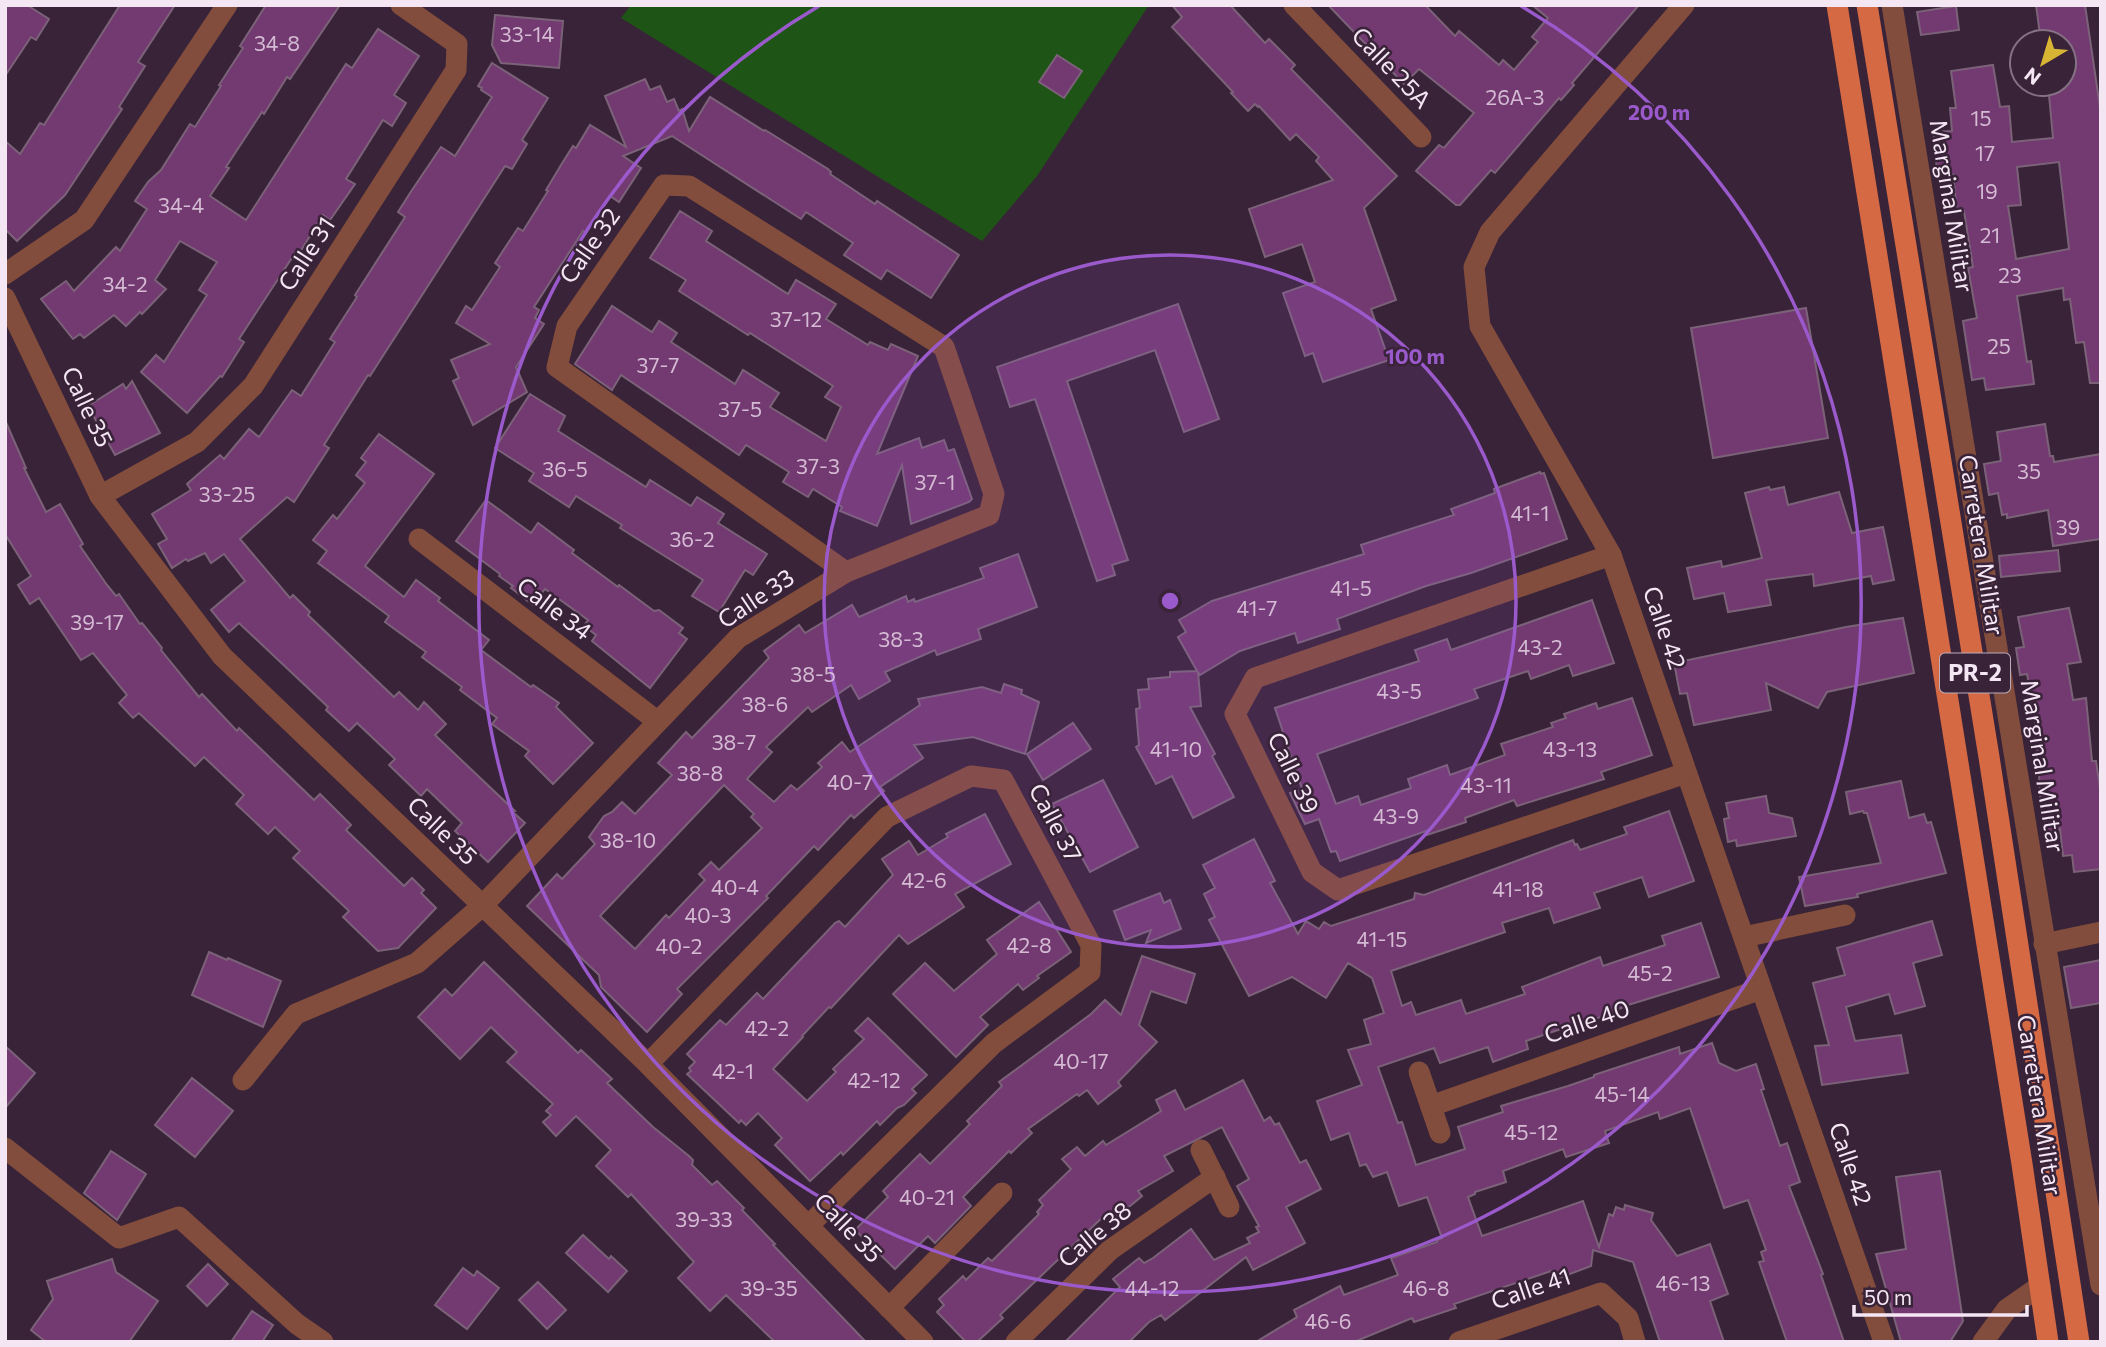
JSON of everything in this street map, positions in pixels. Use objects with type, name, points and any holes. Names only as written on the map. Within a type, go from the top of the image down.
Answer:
[{"type":"main road","name":"Carretera Militar","points":[[1837,5],[2048,1342]]},
{"type":"main road","name":"Carretera Militar","points":[[1867,5],[1989,757],[2079,1342]]},
{"type":"street","points":[[5,274],[84,220],[227,5]]},
{"type":"street","name":"Calle 31","points":[[100,496],[197,442],[253,386],[456,70],[457,44],[401,5]]},
{"type":"street","name":"Calle 25A","points":[[1294,5],[1421,137]]},
{"type":"street","name":"Calle 42","points":[[1684,5],[1490,232],[1474,267],[1480,326],[1611,555],[1884,1342]]},
{"type":"street","name":"Marginal Militar","points":[[1892,5],[2101,1285]]},
{"type":"street","name":"Calle 32","points":[[846,572],[557,367],[567,326],[664,185],[689,186],[944,346],[962,400]]},
{"type":"street","name":"Calle 35","points":[[5,298],[100,496],[222,656],[648,1064],[923,1342]]},
{"type":"street","name":"Calle 33","points":[[243,1080],[296,1014],[417,962],[482,906],[738,638],[846,572],[989,515],[993,494],[962,400]]},
{"type":"street","name":"Calle 34","points":[[419,539],[657,721]]},
{"type":"street","name":"Calle 39","points":[[1611,555],[1255,678],[1235,714],[1312,872],[1338,890],[1686,773]]},
{"type":"street","name":"Calle 37","points":[[648,1064],[887,817],[971,776],[1003,780],[1091,945],[1090,972],[994,1043],[808,1226]]},
{"type":"street","points":[[1744,937],[1845,915]]},
{"type":"street","points":[[2044,943],[2101,932]]},
{"type":"street","name":"Calle 40","points":[[1430,1106],[1761,989]]},
{"type":"street","points":[[1419,1072],[1440,1133]]},
{"type":"street","points":[[5,1148],[119,1238],[178,1217],[291,1333],[323,1342]]},
{"type":"street","points":[[1201,1150],[1229,1207]]},
{"type":"street","name":"Calle 38","points":[[1016,1342],[1110,1250],[1215,1177]]},
{"type":"street","points":[[889,1308],[1002,1192]]},
{"type":"street","points":[[1983,1342],[2007,1309],[2040,1286]]},
{"type":"street","name":"Calle 41","points":[[1459,1342],[1601,1293],[1628,1318],[1635,1342]]},
{"type":"green space","points":[[631,5],[1149,5],[1037,176],[982,241],[621,18]]},
{"type":"building","points":[[5,5],[27,5],[49,19],[36,40],[31,37],[5,76]]},
{"type":"building","points":[[120,5],[175,5],[138,62],[145,66],[119,107],[122,109],[65,195],[17,241],[5,229],[5,141],[20,154],[40,123],[44,125]]},
{"type":"building","points":[[266,5],[340,5],[290,79],[287,77],[264,114],[262,112],[210,196],[246,220],[346,64],[352,68],[378,29],[419,56],[394,95],[406,103],[392,126],[383,120],[346,179],[355,184],[330,220],[323,215],[300,252],[297,250],[239,339],[244,342],[222,377],[220,376],[187,413],[141,372],[156,355],[164,362],[207,295],[199,290],[217,262],[180,241],[155,280],[166,289],[142,314],[140,312],[126,326],[114,315],[84,338],[80,334],[73,339],[41,299],[66,281],[74,291],[116,247],[120,251],[147,209],[135,201],[148,182],[161,170],[190,124],[195,127]]},
{"type":"building","points":[[1172,5],[1230,5],[1265,43],[1269,39],[1295,65],[1291,69],[1397,176],[1364,208],[1396,300],[1371,309],[1389,360],[1323,382],[1313,353],[1305,356],[1283,293],[1315,282],[1302,244],[1265,257],[1249,209],[1333,180],[1316,161],[1319,157],[1296,134],[1290,140],[1259,106],[1255,104],[1248,111],[1231,93],[1233,92],[1172,27],[1182,17]]},
{"type":"building","points":[[1328,5],[1425,5],[1455,36],[1459,31],[1499,65],[1503,60],[1514,70],[1538,42],[1532,37],[1548,18],[1532,5],[1639,5],[1572,83],[1574,85],[1561,100],[1559,98],[1495,173],[1491,170],[1460,205],[1456,205],[1416,171],[1439,145],[1444,148],[1474,113],[1419,69],[1404,84]]},
{"type":"building","points":[[2036,5],[2085,5],[2101,114],[2101,383],[2090,383],[2084,342],[2076,343],[2070,299],[2064,300],[2063,288],[2017,296],[2027,362],[2031,361],[2034,384],[1986,390],[1984,378],[1972,380],[1963,321],[1977,318],[1968,268],[1973,267],[1964,211],[1957,211],[1953,174],[1937,175],[1934,132],[1952,131],[1950,108],[1956,108],[1951,71],[1993,65],[2000,107],[2009,106],[2012,142],[2053,138],[2049,98],[2078,98],[2078,28],[2039,28]],"holes":[[[2059,162],[2069,249],[2016,259],[2008,206],[2021,205],[2017,167]]]},
{"type":"building","points":[[1956,6],[1959,30],[1921,35],[1917,12]]},
{"type":"building","points":[[495,15],[563,21],[559,68],[501,63],[492,45]]},
{"type":"building","points":[[1057,55],[1082,71],[1064,98],[1039,82]]},
{"type":"building","points":[[492,63],[548,98],[522,140],[527,144],[512,169],[505,166],[370,376],[368,375],[324,445],[329,448],[294,502],[287,497],[240,539],[290,598],[293,595],[310,612],[308,615],[394,697],[399,692],[418,710],[424,702],[446,724],[435,735],[525,823],[488,862],[455,831],[462,823],[427,789],[421,796],[389,765],[395,759],[357,723],[349,731],[326,710],[328,707],[239,623],[229,632],[211,610],[245,581],[224,554],[211,563],[205,553],[188,561],[186,559],[172,568],[158,544],[167,539],[152,514],[191,490],[187,484],[220,455],[224,459],[249,429],[259,437],[292,390],[301,396],[335,342],[330,339],[357,297],[355,295],[405,217],[398,212],[410,193],[441,147],[455,156],[492,97],[478,86]]},
{"type":"building","points":[[645,79],[650,90],[660,86],[667,102],[674,99],[679,111],[682,109],[689,131],[710,97],[828,169],[830,174],[875,204],[877,201],[959,255],[931,298],[887,270],[881,279],[844,255],[853,243],[806,212],[801,219],[672,136],[623,156],[641,168],[619,202],[610,196],[586,233],[583,231],[534,307],[539,310],[535,318],[544,324],[516,367],[527,392],[473,425],[453,381],[459,378],[451,360],[490,344],[456,323],[466,306],[472,310],[500,267],[495,263],[518,228],[523,231],[573,146],[576,148],[590,125],[626,147],[605,96]]},
{"type":"building","points":[[680,211],[712,231],[706,241],[788,294],[796,280],[836,304],[826,319],[868,345],[870,342],[888,350],[891,344],[918,356],[877,454],[919,438],[922,448],[944,440],[948,451],[954,449],[972,499],[911,524],[902,465],[877,526],[840,511],[842,507],[813,489],[808,497],[783,482],[789,472],[746,445],[739,455],[621,375],[612,390],[575,364],[612,306],[652,332],[659,321],[677,333],[671,342],[735,384],[743,370],[779,393],[770,407],[826,441],[841,407],[825,397],[833,386],[679,291],[686,280],[650,258]]},
{"type":"building","points":[[1178,304],[1219,419],[1184,432],[1155,350],[1067,381],[1128,560],[1112,565],[1115,575],[1097,581],[1035,399],[1010,407],[997,367]]},
{"type":"building","points":[[1806,308],[1828,438],[1713,458],[1691,328]]},
{"type":"building","points":[[132,381],[160,433],[115,455],[88,406],[123,384],[126,389]]},
{"type":"building","points":[[530,394],[565,416],[558,431],[646,487],[650,480],[691,506],[697,497],[724,514],[718,523],[767,554],[753,575],[745,570],[719,612],[692,596],[703,580],[620,528],[622,525],[576,496],[569,507],[529,481],[534,473],[495,448]]},
{"type":"building","points":[[5,420],[24,468],[46,512],[60,504],[83,544],[80,546],[107,585],[116,596],[119,594],[199,697],[202,694],[237,731],[239,728],[314,800],[320,794],[351,825],[346,830],[404,886],[412,878],[424,890],[421,893],[436,908],[398,948],[378,951],[343,917],[349,911],[293,858],[300,851],[275,827],[268,834],[236,804],[244,795],[204,757],[195,766],[139,713],[133,718],[119,703],[127,695],[93,653],[81,660],[39,598],[30,604],[18,585],[31,576],[5,534]]},
{"type":"building","points":[[2045,424],[2050,456],[2053,456],[2054,462],[2101,454],[2101,539],[2053,546],[2048,510],[2007,518],[2007,514],[2002,515],[1998,493],[1989,495],[1984,464],[2001,461],[1997,432]]},
{"type":"building","points":[[379,434],[434,474],[365,566],[404,597],[416,580],[440,598],[438,601],[489,640],[481,650],[531,687],[533,685],[559,703],[556,707],[593,743],[553,784],[525,756],[529,751],[492,724],[497,718],[422,657],[426,652],[385,622],[389,616],[318,563],[327,551],[313,540],[333,515],[337,519],[365,483],[356,475],[366,462],[361,458]]},
{"type":"building","points":[[1540,472],[1544,473],[1567,539],[1337,619],[1340,629],[1298,643],[1295,633],[1240,651],[1200,675],[1198,672],[1201,706],[1190,707],[1234,797],[1193,818],[1172,776],[1156,784],[1136,747],[1139,745],[1136,709],[1140,708],[1138,690],[1149,689],[1148,679],[1170,677],[1170,672],[1197,671],[1178,637],[1186,632],[1179,620],[1212,601],[1364,554],[1361,545],[1454,515],[1451,509],[1495,493],[1494,489]]},
{"type":"building","points":[[1769,487],[1770,490],[1784,487],[1788,505],[1839,492],[1852,533],[1883,527],[1894,580],[1873,584],[1871,576],[1814,586],[1813,574],[1766,580],[1771,605],[1728,612],[1724,593],[1694,599],[1687,568],[1721,561],[1722,567],[1762,558],[1745,493]]},
{"type":"building","points":[[486,500],[531,533],[538,523],[574,550],[572,553],[618,587],[619,585],[654,611],[659,610],[683,628],[679,633],[687,639],[650,688],[592,641],[596,635],[584,626],[588,620],[545,589],[533,605],[511,588],[513,586],[499,576],[500,574],[456,541]]},
{"type":"building","points":[[2058,550],[2060,571],[2001,577],[1999,556]]},
{"type":"building","points":[[1018,554],[1037,607],[978,629],[981,639],[937,655],[935,650],[885,672],[890,681],[859,699],[851,685],[812,712],[808,707],[766,747],[772,752],[747,779],[774,802],[791,785],[797,790],[822,767],[818,763],[842,742],[850,752],[920,705],[918,699],[982,687],[1001,693],[1004,684],[1022,690],[1021,694],[1039,702],[1025,754],[973,737],[914,745],[923,758],[880,787],[884,791],[854,818],[851,815],[818,850],[814,846],[766,896],[768,898],[677,989],[682,994],[647,1032],[601,987],[599,975],[527,906],[557,874],[562,879],[595,844],[589,837],[604,816],[622,802],[635,814],[672,775],[658,763],[686,732],[692,738],[769,658],[764,651],[799,625],[805,633],[852,605],[859,617],[906,596],[908,602],[914,599],[915,602],[984,578],[980,568]],"holes":[[[724,785],[754,814],[751,817],[762,828],[719,870],[711,862],[699,874],[705,880],[669,918],[666,915],[635,949],[600,916]]]},
{"type":"building","points":[[1592,600],[1614,663],[1573,676],[1569,665],[1531,679],[1528,671],[1474,689],[1478,698],[1317,754],[1336,804],[1358,796],[1361,805],[1411,788],[1408,779],[1447,765],[1450,775],[1505,755],[1501,744],[1553,727],[1551,723],[1566,718],[1564,714],[1596,703],[1598,709],[1632,698],[1652,755],[1601,772],[1604,779],[1517,806],[1514,800],[1465,818],[1466,822],[1427,835],[1426,831],[1340,861],[1336,851],[1331,852],[1319,819],[1305,824],[1290,793],[1302,789],[1275,708],[1419,661],[1415,650],[1447,639],[1451,650]]},
{"type":"building","points":[[2069,608],[2081,662],[2067,664],[2073,700],[2086,698],[2092,761],[2096,761],[2101,794],[2101,869],[2074,872],[2072,855],[2063,856],[2060,829],[2047,832],[2041,805],[2034,702],[2027,674],[2020,675],[2016,648],[2024,647],[2018,617]]},
{"type":"building","points":[[1903,618],[1914,673],[1827,692],[1818,708],[1766,683],[1771,710],[1694,725],[1687,693],[1680,694],[1674,663],[1846,627]]},
{"type":"building","points":[[1073,723],[1091,749],[1043,780],[1027,754]]},
{"type":"building","points":[[1103,780],[1138,847],[1090,872],[1052,804]]},
{"type":"building","points":[[1901,781],[1909,818],[1924,814],[1927,823],[1931,822],[1946,873],[1857,894],[1858,897],[1805,906],[1799,877],[1881,863],[1867,813],[1863,811],[1850,814],[1846,792]]},
{"type":"building","points":[[1766,796],[1769,813],[1792,818],[1796,836],[1737,846],[1736,840],[1728,842],[1724,819],[1729,818],[1726,803]]},
{"type":"building","points":[[1669,811],[1694,881],[1649,897],[1642,877],[1594,893],[1600,908],[1554,923],[1549,908],[1502,923],[1505,932],[1391,971],[1402,1006],[1411,1002],[1416,1015],[1461,1000],[1466,1014],[1525,994],[1522,987],[1600,957],[1603,966],[1665,945],[1662,936],[1701,923],[1719,977],[1526,1041],[1528,1049],[1493,1062],[1488,1047],[1440,1063],[1434,1048],[1378,1067],[1398,1123],[1402,1122],[1416,1165],[1465,1149],[1458,1127],[1503,1112],[1501,1106],[1679,1047],[1680,1054],[1712,1043],[1719,1063],[1736,1071],[1756,1064],[1764,1089],[1761,1090],[1780,1146],[1787,1143],[1800,1182],[1789,1186],[1823,1274],[1821,1275],[1844,1342],[1787,1342],[1759,1262],[1764,1261],[1761,1252],[1766,1250],[1748,1200],[1724,1208],[1690,1108],[1660,1119],[1658,1112],[1605,1131],[1609,1143],[1566,1157],[1563,1149],[1503,1171],[1506,1182],[1468,1197],[1482,1236],[1583,1201],[1599,1247],[1609,1214],[1613,1216],[1616,1207],[1624,1210],[1625,1205],[1653,1213],[1651,1220],[1677,1256],[1710,1244],[1728,1294],[1710,1301],[1724,1342],[1660,1342],[1633,1262],[1593,1250],[1591,1266],[1554,1280],[1551,1271],[1454,1304],[1456,1308],[1414,1322],[1412,1318],[1354,1342],[1256,1342],[1297,1317],[1294,1310],[1340,1286],[1344,1295],[1398,1275],[1391,1258],[1442,1238],[1427,1197],[1399,1206],[1387,1172],[1373,1177],[1366,1164],[1360,1166],[1349,1133],[1331,1140],[1317,1101],[1362,1085],[1348,1050],[1371,1044],[1364,1020],[1384,1013],[1372,978],[1348,963],[1326,998],[1292,977],[1249,996],[1209,920],[1215,917],[1204,894],[1215,888],[1203,865],[1254,839],[1275,881],[1270,883],[1298,934],[1306,921],[1319,929],[1324,922],[1331,926],[1414,899],[1415,893],[1424,895],[1573,840],[1580,850],[1627,834],[1624,827]]},
{"type":"building","points":[[985,814],[1011,864],[955,894],[964,907],[908,944],[899,935],[773,1069],[807,1101],[836,1072],[833,1069],[864,1039],[855,1031],[868,1018],[927,1075],[912,1089],[916,1093],[904,1105],[897,1108],[880,1125],[877,1121],[843,1155],[841,1152],[810,1181],[775,1145],[782,1138],[758,1113],[746,1125],[741,1120],[739,1123],[687,1074],[695,1062],[687,1054],[720,1020],[726,1025],[757,993],[763,999],[835,923],[839,921],[845,927],[893,875],[882,859],[909,841],[918,855],[948,837],[946,834]]},
{"type":"building","points":[[1160,893],[1164,903],[1170,900],[1181,929],[1146,943],[1151,930],[1125,940],[1114,911]]},
{"type":"building","points":[[1039,902],[1071,952],[1037,976],[1039,978],[1023,990],[1018,984],[980,1017],[988,1025],[956,1057],[893,994],[925,963],[954,991],[997,954],[987,940]]},
{"type":"building","points":[[1932,921],[1942,955],[1913,963],[1925,1006],[1895,1014],[1889,994],[1846,1007],[1855,1041],[1901,1035],[1908,1073],[1822,1085],[1815,1046],[1829,1045],[1813,983],[1845,975],[1837,948]]},
{"type":"building","points":[[209,952],[281,981],[263,1027],[192,995]]},
{"type":"building","points":[[1142,956],[1195,974],[1186,1003],[1151,991],[1139,1025],[1157,1042],[1118,1082],[1121,1086],[1098,1104],[1087,1090],[1079,1096],[1077,1094],[1028,1129],[1032,1133],[1011,1153],[1009,1151],[963,1197],[971,1206],[935,1243],[928,1236],[895,1269],[855,1230],[888,1197],[883,1191],[920,1154],[930,1164],[970,1124],[967,1121],[1002,1086],[999,1082],[1091,1014],[1105,1000],[1121,1015]]},
{"type":"building","points":[[2101,960],[2101,1003],[2071,1008],[2064,967]]},
{"type":"building","points":[[484,962],[578,1053],[581,1050],[612,1079],[607,1083],[653,1127],[689,1156],[693,1160],[692,1165],[712,1185],[717,1181],[744,1208],[742,1210],[775,1244],[773,1245],[866,1342],[775,1342],[726,1295],[710,1311],[678,1278],[694,1262],[631,1194],[628,1197],[596,1166],[611,1150],[576,1116],[556,1136],[543,1122],[551,1115],[546,1111],[553,1104],[507,1062],[517,1052],[491,1027],[460,1059],[418,1017],[445,989],[452,996]]},
{"type":"building","points":[[5,1046],[35,1073],[5,1108]]},
{"type":"building","points":[[192,1078],[233,1111],[195,1157],[155,1125]]},
{"type":"building","points":[[1243,1080],[1264,1121],[1270,1117],[1275,1125],[1279,1123],[1300,1163],[1306,1160],[1321,1189],[1286,1207],[1305,1243],[1253,1270],[1246,1257],[1165,1320],[1161,1315],[1149,1322],[1129,1342],[1065,1342],[1120,1287],[1113,1279],[1139,1258],[1144,1263],[1153,1258],[1191,1229],[1214,1260],[1250,1243],[1247,1238],[1259,1232],[1256,1227],[1259,1226],[1237,1186],[1249,1179],[1222,1127],[1164,1156],[1173,1171],[1138,1191],[1142,1196],[1113,1220],[1107,1213],[1000,1315],[1003,1318],[977,1342],[966,1342],[937,1312],[944,1305],[939,1299],[963,1276],[966,1280],[988,1258],[992,1261],[1039,1214],[1037,1212],[1043,1205],[1039,1200],[1071,1169],[1062,1159],[1077,1147],[1085,1156],[1103,1141],[1106,1145],[1161,1111],[1156,1100],[1175,1090],[1185,1110]]},
{"type":"building","points":[[111,1151],[146,1174],[117,1220],[84,1193]]},
{"type":"building","points":[[1940,1171],[1963,1321],[1950,1342],[1901,1342],[1876,1254],[1906,1249],[1896,1177]]},
{"type":"building","points":[[583,1235],[609,1259],[611,1256],[627,1271],[608,1292],[566,1253]]},
{"type":"building","points":[[112,1259],[116,1272],[158,1301],[129,1342],[46,1342],[31,1330],[53,1299],[47,1281]]},
{"type":"building","points":[[208,1264],[228,1284],[207,1306],[187,1286]]},
{"type":"building","points":[[463,1268],[474,1276],[477,1271],[499,1288],[467,1329],[435,1305]]},
{"type":"building","points":[[538,1282],[566,1310],[547,1329],[519,1300]]},
{"type":"building","points":[[252,1311],[273,1325],[262,1342],[231,1342]]}]
